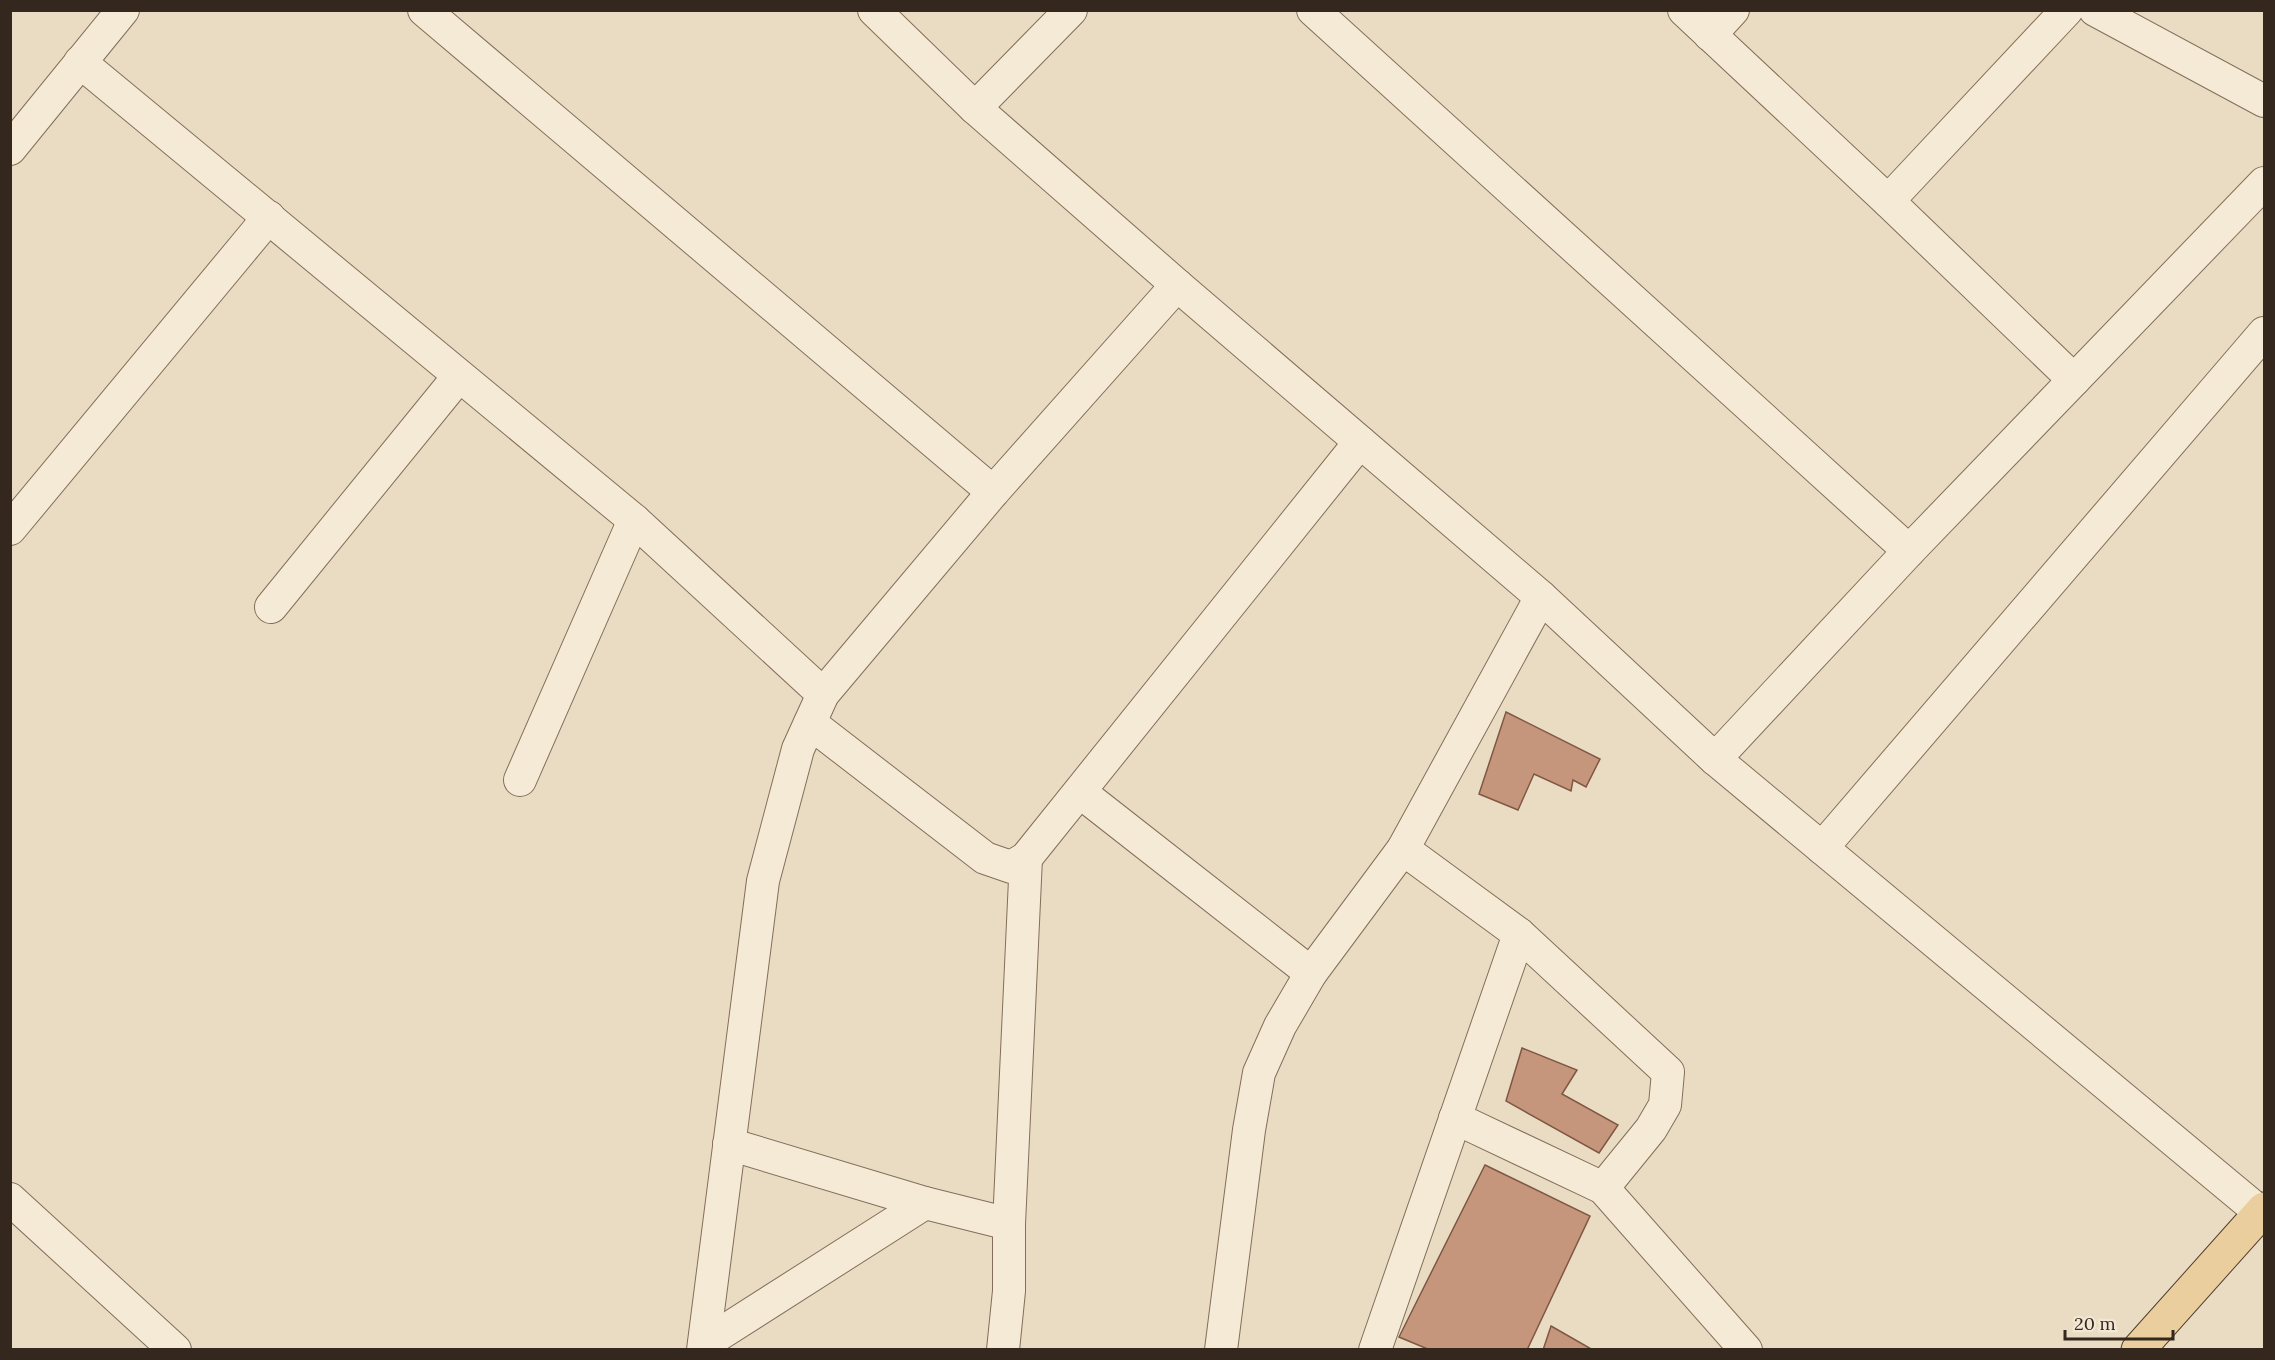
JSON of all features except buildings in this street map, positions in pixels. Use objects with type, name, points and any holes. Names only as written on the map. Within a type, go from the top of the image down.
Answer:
[{"type":"main road","points":[[2139,1350],[2263,1211]]},
{"type":"street","points":[[10,149],[123,10]]},
{"type":"street","points":[[424,10],[993,492]]},
{"type":"street","points":[[874,10],[975,108],[1177,285],[1541,597],[1715,759],[2263,1211]]},
{"type":"street","points":[[975,108],[1071,10]]},
{"type":"street","points":[[1313,10],[1909,551]]},
{"type":"street","points":[[1684,10],[1888,201],[2074,380]]},
{"type":"street","points":[[1710,34],[1733,10]]},
{"type":"street","points":[[1888,201],[2067,10]]},
{"type":"street","points":[[2095,10],[2265,101]]},
{"type":"street","points":[[80,62],[634,520],[823,694]]},
{"type":"street","points":[[1715,759],[1909,551],[2265,183]]},
{"type":"street","points":[[10,529],[269,217]]},
{"type":"street","points":[[703,1347],[763,881],[798,749],[823,694],[993,492],[1177,285]]},
{"type":"street","points":[[1822,848],[2265,333]]},
{"type":"street","points":[[271,607],[459,376]]},
{"type":"street","points":[[810,723],[985,858],[1011,867],[1026,858],[1360,442]]},
{"type":"street","points":[[520,780],[634,520]]},
{"type":"street","points":[[1221,1350],[1249,1130],[1259,1072],[1280,1026],[1311,974],[1403,849],[1541,597]]},
{"type":"street","points":[[1080,792],[1311,974]]},
{"type":"street","points":[[1403,849],[1519,934],[1668,1072],[1665,1105],[1651,1130],[1603,1188]]},
{"type":"street","points":[[1003,1350],[1009,1291],[1026,858]]},
{"type":"street","points":[[1375,1350],[1519,934]]},
{"type":"street","points":[[1455,1118],[1603,1188],[1746,1350]]},
{"type":"street","points":[[729,1144],[925,1203],[1010,1224]]},
{"type":"street","points":[[10,1199],[175,1350]]},
{"type":"street","points":[[703,1347],[925,1203]]}]
